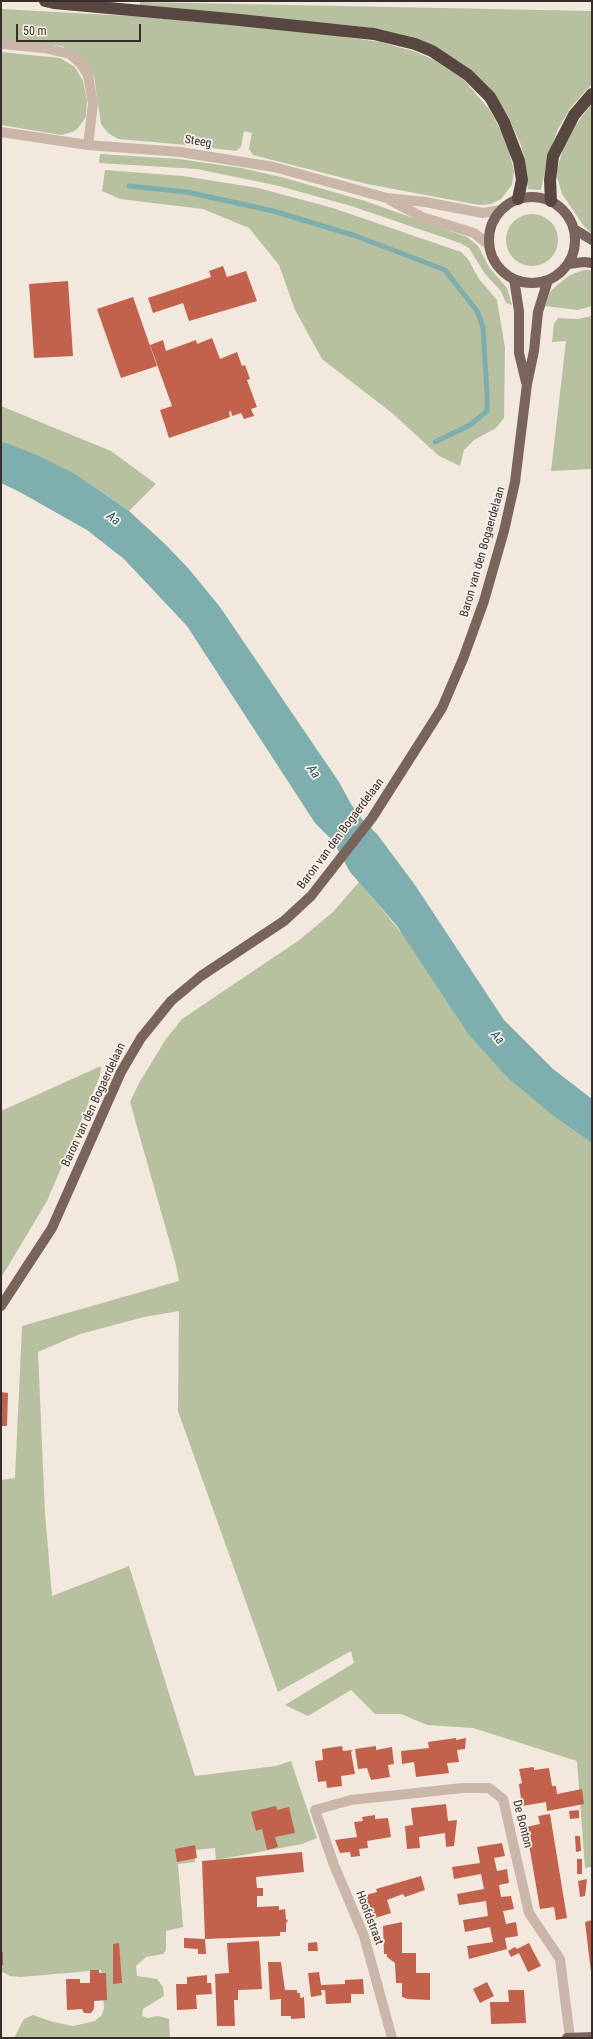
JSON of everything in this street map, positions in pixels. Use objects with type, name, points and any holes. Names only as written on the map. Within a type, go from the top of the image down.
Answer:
[{"type":"highway","points":[[45,1],[374,34],[415,44],[448,60],[468,75],[490,97],[504,122],[518,161],[522,180],[518,199]]},
{"type":"highway","points":[[551,201],[550,180],[553,156],[574,114],[592,94]]},
{"type":"main road","points":[[529,196],[551,201],[566,212],[574,229],[575,247],[568,264],[562,271],[548,280],[531,283],[514,279],[497,265],[489,244],[491,226],[500,210],[518,199],[529,196]]},
{"type":"main road","points":[[574,229],[592,240]]},
{"type":"main road","points":[[568,264],[584,262],[592,263]]},
{"type":"main road","name":"Baron van den Bogaerdelaan","points":[[514,279],[519,311],[519,353],[527,384]]},
{"type":"main road","name":"Baron van den Bogaerdelaan","points":[[1,1306],[52,1228],[122,1072],[141,1038],[171,1001],[200,976],[284,921],[311,896],[372,818],[442,708],[464,659],[484,601],[504,531],[516,482],[527,384],[534,351],[538,312],[548,280]]},
{"type":"main road","points":[[567,2038],[592,2037]]},
{"type":"street","points":[[1,44],[44,48],[70,54],[81,64],[88,75],[93,104],[88,145]]},
{"type":"street","name":"Steeg","points":[[1,132],[88,145],[180,152],[274,167],[387,198],[425,202],[483,213],[500,210]]},
{"type":"street","name":"Steeg","points":[[387,198],[422,217],[474,233],[489,244]]},
{"type":"street","name":"De Bonton","points":[[315,1810],[351,1800],[463,1788],[489,1788],[503,1799],[529,1913],[560,1959],[570,2038]]},
{"type":"street","name":"Hoofdstraat","points":[[315,1810],[334,1865],[364,1936],[392,2038]]},
{"type":"green space","points":[[140,2],[592,11],[592,84],[571,107],[558,129],[548,155],[541,190],[528,189],[525,162],[521,145],[508,116],[499,102],[473,73],[443,52],[393,33],[367,27],[140,6]]},
{"type":"green space","points":[[1,9],[130,16],[301,31],[381,42],[416,52],[434,60],[463,79],[489,109],[504,136],[509,151],[514,171],[512,185],[501,199],[491,204],[479,205],[367,184],[253,155],[249,149],[252,133],[244,131],[241,147],[236,151],[118,139],[108,133],[101,124],[94,76],[83,59],[62,46],[1,40]]},
{"type":"green space","points":[[1,52],[60,58],[75,67],[83,81],[87,100],[86,117],[78,128],[73,132],[61,135],[1,125]]},
{"type":"green space","points":[[592,103],[592,234],[583,225],[562,194],[556,173],[564,146],[573,129]]},
{"type":"green space","points":[[100,154],[179,159],[241,168],[281,177],[365,201],[467,237],[478,246],[489,267],[507,288],[512,305],[506,303],[501,291],[485,274],[469,248],[460,243],[351,206],[279,186],[197,169],[99,163]]},
{"type":"green space","points":[[105,170],[183,176],[258,188],[333,208],[461,252],[468,259],[479,279],[497,300],[505,348],[504,418],[496,428],[474,440],[464,450],[460,466],[439,456],[392,413],[322,359],[295,310],[279,265],[249,228],[203,209],[120,199],[102,191]]},
{"type":"green space","points":[[527,214],[537,214],[551,221],[558,235],[558,245],[551,259],[537,266],[527,266],[517,262],[510,255],[506,245],[506,235],[510,225],[517,218]]},
{"type":"green space","points":[[584,270],[592,270],[592,306],[578,310],[545,306],[550,292],[556,286],[570,275]]},
{"type":"green space","points":[[592,316],[592,469],[551,471],[566,341],[552,342],[554,324],[558,318],[578,319]]},
{"type":"green space","points":[[1,406],[111,451],[156,484],[129,511],[77,475],[1,441]]},
{"type":"green space","points":[[359,882],[556,1118],[592,1143],[592,1867],[585,1868],[577,1761],[473,1728],[427,1725],[401,1714],[375,1714],[351,1690],[308,1716],[285,1705],[354,1663],[351,1651],[278,1692],[178,1411],[179,1311],[144,1317],[80,1334],[38,1352],[45,1513],[52,1596],[129,1566],[195,1776],[276,1766],[291,1761],[317,1838],[302,1844],[216,1860],[215,1848],[194,1850],[195,1862],[178,1864],[183,1927],[166,1931],[166,1950],[163,1954],[146,1957],[136,1966],[137,1976],[157,1979],[163,1987],[164,1996],[143,2009],[142,2016],[148,2018],[158,2016],[169,2019],[170,2038],[14,2038],[24,2019],[33,2015],[53,2022],[73,2026],[95,2021],[102,2015],[104,2008],[101,1970],[21,1977],[10,1976],[1,1971],[1,1480],[15,1478],[22,1326],[179,1281],[175,1261],[130,1102],[139,1083],[166,1039],[182,1019],[298,941],[333,912]]},
{"type":"green space","points":[[101,1066],[100,1076],[47,1201],[1,1278],[1,1111]]},
{"type":"water","name":"Aa","points":[[1,441],[39,456],[77,475],[129,511],[165,544],[188,568],[220,607],[339,782],[351,804],[362,819],[377,834],[415,885],[504,1020],[553,1069],[592,1099],[592,1143],[556,1118],[508,1078],[469,1035],[397,926],[350,872],[333,841],[315,823],[187,626],[124,559],[87,530],[1,483]]},
{"type":"building","points":[[223,266],[227,277],[246,271],[257,301],[189,321],[183,303],[153,313],[148,298],[211,277],[209,271]]},
{"type":"building","points":[[68,281],[73,356],[34,358],[29,284]]},
{"type":"building","points":[[133,297],[157,366],[121,378],[97,309]]},
{"type":"building","points":[[212,338],[220,359],[237,352],[242,366],[245,365],[250,379],[247,380],[257,407],[251,409],[254,416],[244,419],[241,413],[232,416],[231,411],[229,412],[230,417],[169,438],[160,410],[172,406],[150,345],[163,340],[166,351],[196,340],[197,344]]},
{"type":"building","points":[[1,1392],[8,1393],[7,1426],[1,1426]]},
{"type":"building","points":[[456,1738],[456,1740],[466,1738],[465,1749],[457,1750],[459,1762],[447,1763],[449,1773],[416,1777],[414,1762],[402,1764],[401,1751],[429,1748],[428,1742]]},
{"type":"building","points":[[342,1746],[343,1751],[353,1750],[351,1752],[355,1774],[341,1776],[342,1786],[327,1788],[326,1781],[318,1782],[315,1761],[323,1760],[322,1749]]},
{"type":"building","points":[[376,1746],[376,1750],[392,1747],[394,1764],[388,1765],[390,1777],[371,1780],[367,1768],[358,1769],[355,1749]]},
{"type":"building","points":[[534,1767],[534,1770],[549,1768],[552,1786],[556,1786],[557,1794],[582,1789],[584,1804],[547,1811],[546,1802],[522,1806],[519,1784],[522,1783],[519,1769]]},
{"type":"building","points":[[446,1804],[448,1821],[457,1820],[454,1846],[446,1847],[445,1833],[419,1837],[420,1848],[407,1849],[405,1826],[413,1825],[411,1808]]},
{"type":"building","points":[[276,1806],[277,1810],[289,1807],[295,1833],[275,1837],[278,1847],[267,1850],[262,1829],[256,1831],[251,1812]]},
{"type":"building","points":[[579,1810],[579,1818],[570,1819],[569,1811]]},
{"type":"building","points":[[550,1814],[567,1918],[556,1920],[554,1907],[540,1909],[526,1827],[540,1824],[538,1816]]},
{"type":"building","points":[[375,1815],[375,1819],[388,1818],[391,1837],[367,1841],[368,1848],[359,1849],[360,1856],[351,1857],[350,1852],[340,1853],[335,1840],[357,1837],[354,1822],[363,1821],[362,1817]]},
{"type":"building","points":[[575,1836],[580,1836],[581,1851],[576,1852]]},
{"type":"building","points":[[502,1843],[505,1856],[494,1858],[497,1871],[507,1869],[509,1883],[499,1885],[501,1897],[511,1896],[514,1909],[503,1911],[506,1924],[516,1922],[518,1936],[505,1938],[507,1949],[469,1959],[467,1946],[493,1942],[490,1927],[465,1932],[463,1920],[488,1916],[486,1901],[459,1905],[457,1894],[484,1889],[481,1874],[454,1879],[452,1867],[480,1863],[477,1847]]},
{"type":"building","points":[[195,1845],[197,1858],[177,1862],[175,1849]]},
{"type":"building","points":[[302,1852],[304,1872],[256,1877],[257,1888],[263,1888],[263,1896],[257,1896],[257,1907],[279,1906],[279,1910],[285,1909],[286,1919],[288,1921],[286,1923],[286,1932],[280,1932],[280,1936],[205,1939],[202,1861]]},
{"type":"building","points":[[577,1859],[582,1859],[582,1874],[577,1874]]},
{"type":"building","points":[[421,1876],[425,1890],[405,1897],[403,1894],[387,1900],[391,1913],[372,1919],[363,1896],[377,1892],[376,1889]]},
{"type":"building","points":[[587,1879],[585,1896],[580,1897],[578,1881]]},
{"type":"building","points":[[592,1920],[592,1972],[591,1972],[585,1922]]},
{"type":"building","points":[[402,1922],[402,1953],[416,1953],[416,1973],[430,1973],[430,2000],[408,1999],[402,1997],[402,1983],[396,1983],[395,1963],[387,1957],[387,1954],[384,1954],[383,1926]]},
{"type":"building","points":[[184,1938],[205,1939],[206,1954],[198,1954],[198,1949],[184,1948]]},
{"type":"building","points":[[259,1941],[262,1989],[238,1990],[238,2000],[234,2000],[235,2026],[217,2026],[215,1974],[229,1973],[227,1943]]},
{"type":"building","points":[[317,1942],[318,1951],[308,1951],[308,1943]]},
{"type":"building","points":[[119,1943],[122,1983],[113,1984],[113,1944]]},
{"type":"building","points":[[529,1943],[541,1966],[528,1972],[519,1953],[511,1957],[508,1951],[515,1947],[517,1949]]},
{"type":"building","points":[[1,1952],[3,1952],[3,1965],[1,1965]]},
{"type":"building","points":[[268,1962],[281,1962],[285,1990],[297,1990],[297,1993],[300,1993],[300,1998],[304,1997],[305,2018],[291,2019],[291,2016],[281,2016],[281,1999],[270,2000]]},
{"type":"building","points":[[90,1970],[99,1970],[99,1973],[106,1973],[107,2000],[94,2001],[94,2009],[91,2013],[84,2013],[82,2009],[67,2010],[66,1979],[80,1979],[80,1983],[90,1983]]},
{"type":"building","points":[[319,1972],[321,1985],[345,1984],[345,1980],[363,1979],[364,1994],[351,1994],[351,2003],[326,2004],[325,1990],[321,1990],[322,1995],[311,1997],[308,1973]]},
{"type":"building","points":[[207,1975],[207,1983],[211,1983],[212,1994],[196,1995],[197,2009],[177,2010],[176,1984],[187,1984],[187,1977]]},
{"type":"building","points":[[487,1982],[494,1996],[480,2003],[473,1989]]},
{"type":"building","points":[[508,1990],[524,1990],[526,2023],[491,2024],[490,2002],[509,2002]]},
{"type":"waterway","points":[[129,186],[187,192],[273,211],[356,236],[445,270],[477,311],[483,327],[487,411],[470,425],[435,442]]}]
